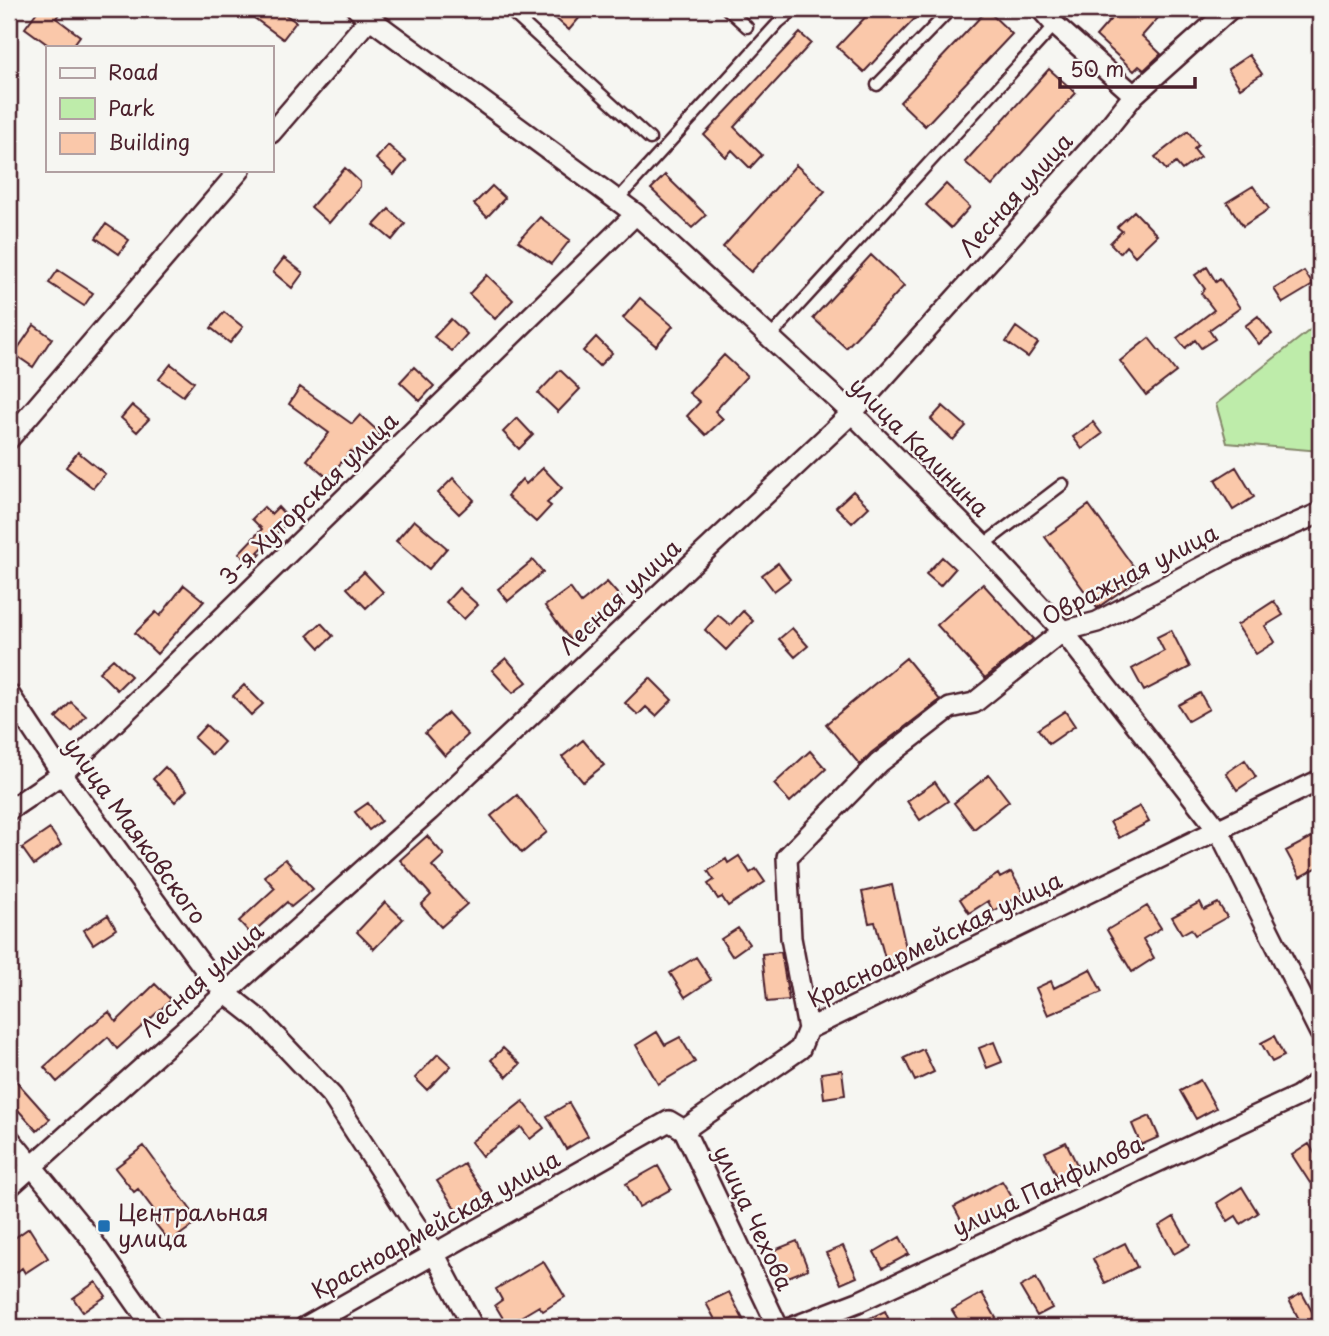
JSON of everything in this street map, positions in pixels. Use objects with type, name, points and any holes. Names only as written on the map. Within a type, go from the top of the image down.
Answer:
[{"type":"street","points":[[1041,9],[1055,25],[1133,95]]},
{"type":"street","name":"Лесная улица","points":[[9,1187],[429,811],[852,413],[1100,139],[1133,95],[1230,9]]},
{"type":"street","name":"улица Калинина","points":[[364,12],[636,214],[852,413],[983,545],[1063,631],[1219,831],[1320,1033]]},
{"type":"street","points":[[273,130],[364,12]]},
{"type":"street","points":[[9,439],[238,172]]},
{"type":"street","name":"3-я Хуторская улица","points":[[9,810],[62,774],[636,214]]},
{"type":"street","name":"Овражная улица","points":[[808,1028],[791,938],[787,857],[879,763],[950,708],[974,703],[1063,631],[1097,622],[1228,553],[1320,513]]},
{"type":"street","name":"улица Маяковского","points":[[9,694],[62,774],[201,964],[224,992],[261,1021],[332,1096],[435,1255],[473,1327]]},
{"type":"street","name":"Красноармейская улица","points":[[305,1327],[669,1121],[684,1130],[800,1049],[808,1028],[1320,780]]},
{"type":"street","name":"улица Панфилова","points":[[793,1327],[871,1296],[1298,1096],[1320,1081]]},
{"type":"street","name":"улица Чехова","points":[[684,1130],[778,1327]]},
{"type":"street","points":[[9,1138],[89,1236],[153,1327]]},
{"type":"lane","points":[[508,9],[650,139]]},
{"type":"lane","points":[[727,9],[747,27]]},
{"type":"lane","points":[[618,199],[779,22],[795,9]]},
{"type":"lane","points":[[877,85],[951,9]]},
{"type":"lane","points":[[770,337],[1055,25]]},
{"type":"lane","points":[[983,545],[1063,484]]},
{"type":"green space","points":[[1320,322],[1320,451],[1227,443],[1216,404]]},
{"type":"building","points":[[39,9],[63,9],[56,18],[80,36],[73,46],[50,46],[25,28]]},
{"type":"building","points":[[242,9],[277,9],[296,22],[283,39]]},
{"type":"building","points":[[545,9],[587,9],[569,30]]},
{"type":"building","points":[[873,9],[924,9],[864,72],[837,47]]},
{"type":"building","points":[[1133,9],[1166,9],[1142,36],[1161,54],[1144,70],[1139,66],[1134,71],[1096,36],[1118,11],[1125,17]]},
{"type":"building","points":[[987,10],[1012,34],[925,126],[900,102]]},
{"type":"building","points":[[800,33],[811,43],[734,127],[762,155],[750,168],[732,150],[726,157],[704,135]]},
{"type":"building","points":[[1249,55],[1262,74],[1240,88],[1228,69]]},
{"type":"building","points":[[1049,69],[1076,93],[992,186],[965,162]]},
{"type":"building","points":[[1188,131],[1198,145],[1194,149],[1200,157],[1182,170],[1176,163],[1166,170],[1155,157]]},
{"type":"building","points":[[388,145],[406,161],[394,175],[376,159]]},
{"type":"building","points":[[796,165],[825,191],[751,272],[723,247]]},
{"type":"building","points":[[345,168],[360,182],[360,187],[329,223],[311,207]]},
{"type":"building","points":[[665,175],[706,215],[692,228],[651,189]]},
{"type":"building","points":[[946,184],[970,207],[951,228],[926,205]]},
{"type":"building","points":[[492,186],[505,198],[487,217],[474,204]]},
{"type":"building","points":[[1253,186],[1269,209],[1243,226],[1227,202]]},
{"type":"building","points":[[389,209],[405,224],[392,240],[374,225]]},
{"type":"building","points":[[1134,211],[1157,235],[1135,256],[1126,246],[1120,253],[1110,243],[1122,231],[1117,227]]},
{"type":"building","points":[[540,217],[570,240],[551,264],[518,241]]},
{"type":"building","points":[[106,224],[129,240],[119,254],[96,238]]},
{"type":"building","points":[[871,255],[904,286],[846,348],[813,318]]},
{"type":"building","points":[[284,258],[303,273],[292,288],[273,272]]},
{"type":"building","points":[[1207,267],[1216,282],[1220,279],[1240,308],[1209,330],[1215,339],[1201,348],[1195,340],[1185,348],[1177,338],[1214,310],[1201,293],[1205,289],[1195,275]]},
{"type":"building","points":[[58,270],[93,293],[84,306],[49,283]]},
{"type":"building","points":[[1304,271],[1313,285],[1283,303],[1274,289]]},
{"type":"building","points":[[487,275],[513,300],[495,319],[469,294]]},
{"type":"building","points":[[640,298],[673,326],[656,346],[623,318]]},
{"type":"building","points":[[224,312],[243,327],[230,343],[211,328]]},
{"type":"building","points":[[1258,316],[1272,334],[1259,344],[1245,326]]},
{"type":"building","points":[[451,319],[467,334],[452,351],[434,337]]},
{"type":"building","points":[[34,325],[52,338],[33,367],[14,354]]},
{"type":"building","points":[[1016,327],[1038,343],[1028,357],[1006,342]]},
{"type":"building","points":[[596,337],[612,353],[599,366],[583,351]]},
{"type":"building","points":[[1149,338],[1176,372],[1146,395],[1120,361]]},
{"type":"building","points":[[724,355],[747,376],[715,411],[723,419],[706,435],[687,416],[700,402],[689,393]]},
{"type":"building","points":[[171,364],[194,382],[183,396],[159,379]]},
{"type":"building","points":[[414,367],[434,386],[420,401],[400,382]]},
{"type":"building","points":[[560,370],[580,389],[558,412],[538,393]]},
{"type":"building","points":[[300,387],[352,424],[360,415],[380,433],[358,458],[351,451],[328,478],[307,460],[329,433],[289,404]]},
{"type":"building","points":[[132,405],[149,419],[137,432],[121,418]]},
{"type":"building","points":[[943,406],[966,426],[953,440],[931,419]]},
{"type":"building","points":[[517,418],[533,435],[519,449],[503,432]]},
{"type":"building","points":[[1093,422],[1102,434],[1082,449],[1073,437]]},
{"type":"building","points":[[78,452],[105,474],[93,488],[66,467]]},
{"type":"building","points":[[1236,467],[1254,497],[1233,510],[1215,480]]},
{"type":"building","points":[[543,468],[562,488],[547,503],[551,506],[536,522],[507,496],[522,479],[526,484]]},
{"type":"building","points":[[453,478],[474,500],[459,514],[438,493]]},
{"type":"building","points":[[853,491],[869,507],[852,523],[836,507]]},
{"type":"building","points":[[1089,505],[1141,577],[1097,608],[1045,537]]},
{"type":"building","points":[[264,507],[271,514],[278,507],[290,520],[258,552],[261,554],[251,565],[239,553],[262,529],[252,519]]},
{"type":"building","points":[[414,520],[447,548],[429,569],[396,541]]},
{"type":"building","points":[[942,557],[955,569],[940,586],[926,574]]},
{"type":"building","points":[[533,560],[543,572],[508,601],[498,589]]},
{"type":"building","points":[[778,563],[790,579],[774,591],[762,575]]},
{"type":"building","points":[[364,572],[383,592],[366,608],[347,588]]},
{"type":"building","points":[[607,582],[621,598],[593,621],[594,623],[570,640],[545,606],[570,588],[581,603]]},
{"type":"building","points":[[983,584],[1033,639],[985,678],[937,625]]},
{"type":"building","points":[[184,585],[204,601],[157,654],[135,633],[156,612],[160,616]]},
{"type":"building","points":[[459,588],[478,605],[464,619],[446,602]]},
{"type":"building","points":[[1274,601],[1283,615],[1265,626],[1275,642],[1256,654],[1237,625]]},
{"type":"building","points":[[743,611],[753,621],[726,650],[705,630],[718,615],[730,625]]},
{"type":"building","points":[[321,623],[333,636],[320,648],[308,635]]},
{"type":"building","points":[[792,628],[808,646],[795,657],[779,639]]},
{"type":"building","points":[[1171,630],[1190,667],[1144,691],[1132,669],[1164,651],[1157,637]]},
{"type":"building","points":[[506,658],[527,682],[513,693],[492,670]]},
{"type":"building","points":[[906,658],[940,700],[871,753],[860,765],[826,724]]},
{"type":"building","points":[[113,659],[131,676],[117,690],[99,672]]},
{"type":"building","points":[[650,678],[672,700],[656,716],[646,707],[638,715],[625,703]]},
{"type":"building","points":[[244,685],[263,704],[251,715],[233,696]]},
{"type":"building","points":[[1200,693],[1209,709],[1188,721],[1178,705]]},
{"type":"building","points":[[71,702],[86,716],[72,732],[56,718]]},
{"type":"building","points":[[1065,711],[1075,726],[1049,744],[1038,729]]},
{"type":"building","points":[[448,713],[468,735],[445,756],[425,733]]},
{"type":"building","points":[[206,725],[224,742],[212,755],[194,738]]},
{"type":"building","points":[[583,740],[604,765],[583,782],[562,757]]},
{"type":"building","points":[[810,751],[826,769],[790,802],[774,784]]},
{"type":"building","points":[[1245,760],[1256,777],[1237,790],[1226,773]]},
{"type":"building","points":[[165,767],[187,790],[175,802],[153,779]]},
{"type":"building","points":[[989,775],[1009,801],[974,829],[954,803]]},
{"type":"building","points":[[935,782],[948,801],[920,820],[907,801]]},
{"type":"building","points":[[517,795],[547,832],[522,853],[491,816]]},
{"type":"building","points":[[368,803],[381,821],[369,830],[355,812]]},
{"type":"building","points":[[1140,806],[1149,822],[1119,838],[1110,822]]},
{"type":"building","points":[[50,829],[61,845],[34,865],[22,848]]},
{"type":"building","points":[[1316,835],[1320,843],[1320,866],[1300,877],[1286,851]]},
{"type":"building","points":[[427,836],[444,855],[432,866],[467,904],[441,927],[421,905],[431,895],[400,860]]},
{"type":"building","points":[[739,856],[750,873],[756,869],[765,882],[728,906],[722,897],[718,899],[708,884],[714,880],[708,871],[726,859],[728,863]]},
{"type":"building","points":[[285,859],[313,889],[291,907],[287,902],[251,934],[239,921],[275,888],[264,876]]},
{"type":"building","points":[[1011,872],[1024,894],[993,911],[988,901],[969,913],[960,899],[998,874],[1000,878]]},
{"type":"building","points":[[892,885],[908,957],[886,962],[875,922],[869,923],[862,892]]},
{"type":"building","points":[[385,902],[403,919],[374,949],[357,932]]},
{"type":"building","points":[[1200,902],[1204,910],[1218,903],[1227,917],[1195,935],[1191,929],[1182,934],[1172,917]]},
{"type":"building","points":[[1147,906],[1161,928],[1143,939],[1154,958],[1132,972],[1107,930]]},
{"type":"building","points":[[108,915],[116,929],[93,944],[84,930]]},
{"type":"building","points":[[738,928],[749,944],[732,956],[721,939]]},
{"type":"building","points":[[781,952],[789,1000],[767,1002],[762,954]]},
{"type":"building","points":[[696,957],[711,980],[685,997],[670,973]]},
{"type":"building","points":[[1090,969],[1102,992],[1048,1015],[1036,988],[1051,981],[1054,988]]},
{"type":"building","points":[[155,984],[171,1000],[117,1049],[108,1037],[57,1082],[44,1067],[109,1012],[116,1022]]},
{"type":"building","points":[[657,1032],[665,1045],[680,1037],[695,1062],[658,1084],[636,1045]]},
{"type":"building","points":[[1274,1036],[1284,1056],[1272,1062],[1261,1043]]},
{"type":"building","points":[[994,1042],[1002,1062],[987,1068],[979,1048]]},
{"type":"building","points":[[503,1048],[520,1064],[507,1077],[491,1060]]},
{"type":"building","points":[[923,1049],[934,1072],[915,1081],[904,1058]]},
{"type":"building","points":[[438,1054],[451,1066],[427,1090],[415,1078]]},
{"type":"building","points":[[842,1070],[845,1095],[824,1098],[821,1073]]},
{"type":"building","points":[[9,1073],[50,1119],[37,1131],[9,1100]]},
{"type":"building","points":[[1200,1080],[1216,1108],[1196,1119],[1180,1091]]},
{"type":"building","points":[[523,1101],[544,1128],[530,1139],[521,1127],[482,1156],[471,1142]]},
{"type":"building","points":[[569,1103],[588,1136],[566,1149],[547,1116]]},
{"type":"building","points":[[1150,1116],[1159,1137],[1141,1145],[1132,1124]]},
{"type":"building","points":[[1066,1142],[1081,1173],[1060,1183],[1045,1152]]},
{"type":"building","points":[[1309,1144],[1320,1162],[1320,1177],[1310,1183],[1292,1155]]},
{"type":"building","points":[[144,1146],[199,1221],[170,1242],[153,1221],[159,1217],[138,1189],[134,1192],[115,1168]]},
{"type":"building","points":[[464,1164],[486,1196],[458,1213],[437,1181]]},
{"type":"building","points":[[658,1166],[671,1189],[639,1207],[626,1184]]},
{"type":"building","points":[[1002,1181],[1017,1205],[967,1231],[954,1207]]},
{"type":"building","points":[[1242,1187],[1258,1213],[1241,1224],[1236,1216],[1228,1221],[1217,1203]]},
{"type":"building","points":[[1174,1217],[1190,1245],[1174,1254],[1159,1226]]},
{"type":"building","points":[[29,1228],[48,1258],[25,1273],[22,1268],[9,1278],[9,1242]]},
{"type":"building","points":[[900,1237],[909,1254],[883,1268],[874,1252]]},
{"type":"building","points":[[797,1241],[808,1269],[783,1279],[772,1251]]},
{"type":"building","points":[[1125,1243],[1137,1267],[1105,1283],[1093,1259]]},
{"type":"building","points":[[843,1246],[857,1277],[841,1284],[826,1253]]},
{"type":"building","points":[[543,1261],[565,1297],[543,1311],[539,1306],[507,1325],[495,1305],[502,1300],[496,1289]]},
{"type":"building","points":[[1036,1278],[1052,1308],[1037,1316],[1020,1287]]},
{"type":"building","points":[[96,1282],[106,1296],[83,1312],[73,1298]]},
{"type":"building","points":[[729,1292],[745,1323],[738,1327],[719,1327],[706,1303]]},
{"type":"building","points":[[982,1293],[1001,1327],[962,1327],[952,1310]]},
{"type":"building","points":[[1302,1293],[1315,1317],[1302,1325],[1289,1300]]},
{"type":"building","points":[[885,1311],[892,1327],[851,1327]]},
{"type":"place","name":"Центральная улица","points":[[104,1226]]}]
